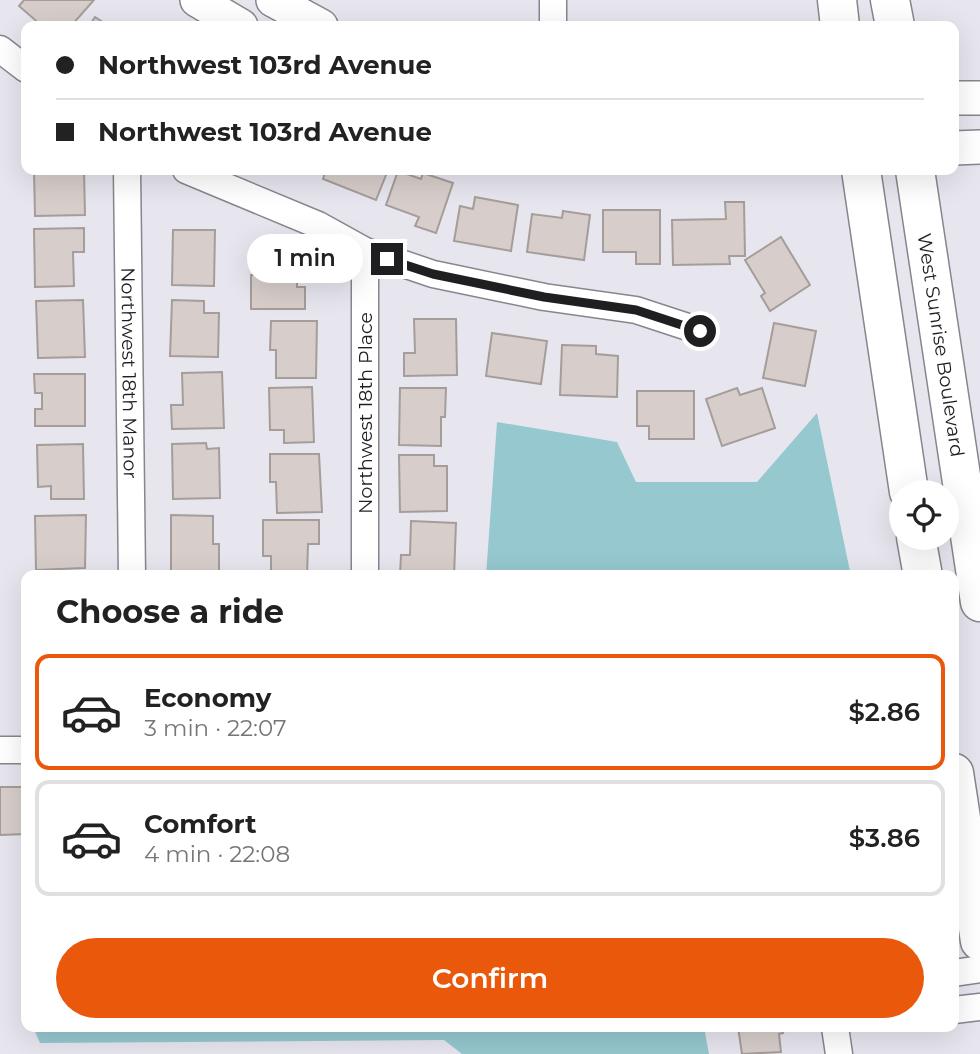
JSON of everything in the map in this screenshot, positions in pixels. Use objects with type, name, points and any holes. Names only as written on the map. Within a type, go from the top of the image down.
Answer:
[{"type":"highway","points":[[837,0],[839,21]]},
{"type":"highway","points":[[890,0],[894,21]]},
{"type":"highway","points":[[861,175],[907,480]]},
{"type":"highway","name":"West Sunrise Boulevard","points":[[916,175],[980,602]]},
{"type":"highway","points":[[918,550],[922,570]]},
{"type":"highway","points":[[959,805],[980,941]]},
{"type":"main road","points":[[273,0],[312,21]]},
{"type":"main road","points":[[206,9],[231,21]]},
{"type":"main road","points":[[959,98],[980,97]]},
{"type":"main road","points":[[959,148],[980,147]]},
{"type":"street","points":[[553,0],[553,21]]},
{"type":"street","points":[[0,49],[21,65]]},
{"type":"street","name":"Northwest 18th Manor","points":[[127,175],[132,570]]},
{"type":"street","points":[[198,175],[318,225],[365,251],[433,274],[544,297],[636,310],[700,331]]},
{"type":"street","name":"Northwest 18th Place","points":[[365,251],[365,570]]},
{"type":"street","points":[[0,750],[21,750]]},
{"type":"street","points":[[959,972],[980,969]]},
{"type":"street","points":[[959,1009],[980,1007]]},
{"type":"street","points":[[836,1032],[839,1054]]},
{"type":"water","points":[[817,413],[850,570],[486,570],[497,422],[617,442],[636,482],[757,482]]},
{"type":"water","points":[[35,1032],[705,1032],[709,1054],[462,1054],[444,1040],[40,1043]]},
{"type":"building","points":[[24,0],[94,0],[75,21],[36,21],[19,6]]},
{"type":"building","points":[[34,175],[84,175],[85,215],[35,216]]},
{"type":"building","points":[[324,175],[386,175],[376,200],[323,179]]},
{"type":"building","points":[[397,175],[421,179],[422,175],[429,175],[453,183],[436,233],[415,226],[419,217],[386,205]]},
{"type":"building","points":[[475,197],[518,205],[511,251],[454,241],[460,206],[473,209]]},
{"type":"building","points":[[725,202],[744,202],[745,256],[729,256],[730,264],[673,265],[672,220],[726,219]]},
{"type":"building","points":[[603,210],[660,210],[660,264],[636,264],[636,252],[603,252]]},
{"type":"building","points":[[563,211],[590,215],[584,260],[527,252],[532,214],[562,218]]},
{"type":"building","points":[[84,228],[84,252],[73,252],[74,286],[35,287],[34,229]]},
{"type":"building","points":[[173,230],[215,230],[214,286],[172,285]]},
{"type":"building","points":[[781,237],[810,285],[770,311],[761,296],[765,293],[745,260]]},
{"type":"building","points":[[258,253],[297,253],[297,287],[305,287],[305,309],[251,309],[251,275],[258,275]]},
{"type":"building","points":[[83,300],[85,357],[38,358],[36,301]]},
{"type":"building","points":[[172,300],[204,301],[204,313],[219,313],[218,357],[170,356]]},
{"type":"building","points":[[414,319],[456,319],[457,375],[404,376],[404,353],[415,353]]},
{"type":"building","points":[[271,321],[317,321],[316,378],[276,378],[276,350],[270,350]]},
{"type":"building","points":[[774,323],[816,331],[805,386],[763,378]]},
{"type":"building","points":[[492,333],[547,341],[541,384],[486,376]]},
{"type":"building","points":[[562,345],[596,346],[596,354],[618,356],[617,397],[560,395]]},
{"type":"building","points":[[222,372],[224,428],[172,429],[171,405],[183,405],[182,373]]},
{"type":"building","points":[[34,374],[85,374],[85,426],[35,426],[35,409],[42,409],[42,393],[35,393]]},
{"type":"building","points":[[312,387],[314,442],[284,443],[284,430],[270,430],[269,388]]},
{"type":"building","points":[[400,388],[446,388],[445,417],[441,417],[441,446],[399,445]]},
{"type":"building","points":[[737,388],[740,395],[762,388],[775,428],[722,446],[706,399]]},
{"type":"building","points":[[637,391],[694,391],[694,439],[649,439],[649,426],[637,426]]},
{"type":"building","points":[[206,443],[207,449],[219,448],[220,498],[173,499],[172,444]]},
{"type":"building","points":[[83,444],[84,499],[51,499],[51,486],[38,487],[37,445]]},
{"type":"building","points":[[270,454],[319,454],[322,512],[277,513],[276,482],[270,482]]},
{"type":"building","points":[[399,455],[434,455],[434,466],[447,466],[447,511],[400,512]]},
{"type":"building","points":[[86,515],[85,568],[36,570],[35,516]]},
{"type":"building","points":[[171,515],[213,516],[213,544],[219,544],[219,570],[171,570]]},
{"type":"building","points":[[263,520],[319,520],[319,544],[308,544],[307,570],[271,570],[271,556],[263,556]]},
{"type":"building","points":[[411,521],[456,523],[454,570],[400,570],[401,555],[410,555]]},
{"type":"building","points":[[0,787],[21,787],[21,834],[0,835]]},
{"type":"building","points":[[739,1032],[783,1032],[779,1034],[781,1052],[742,1054]]},
{"type":"route","points":[[387,259],[433,274],[544,297],[636,310],[700,331]]}]
